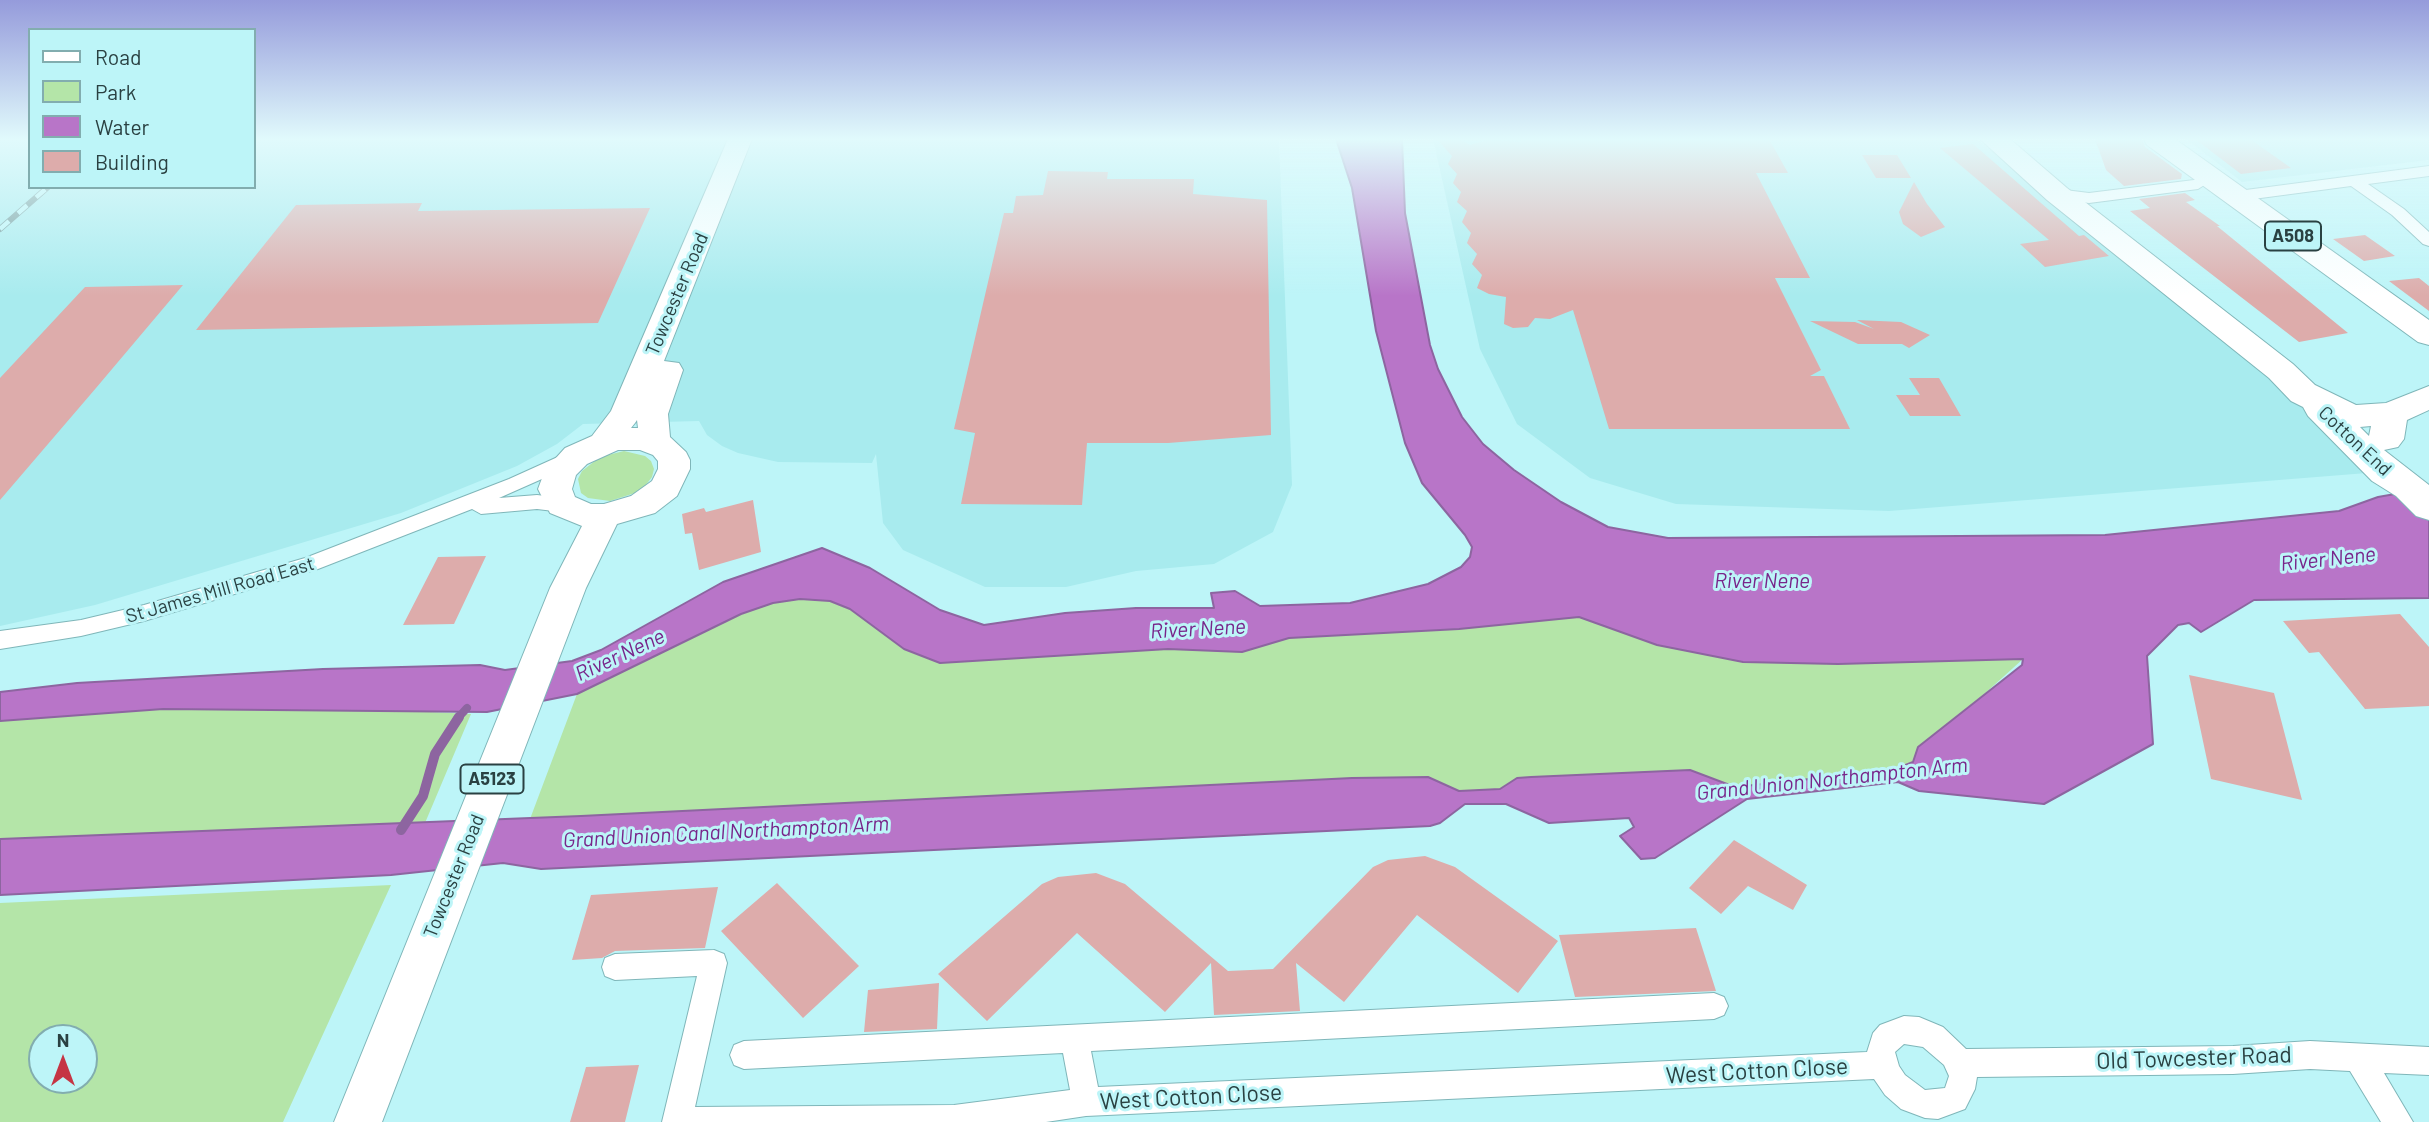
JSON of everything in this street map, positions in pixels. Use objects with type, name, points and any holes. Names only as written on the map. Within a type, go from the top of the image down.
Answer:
[{"type":"highway","points":[[2054,191],[2271,362],[2303,393],[2340,412],[2356,416],[2391,414],[2429,397]]},
{"type":"highway","name":"A508","points":[[2230,191],[2429,335]]},
{"type":"highway","name":"Cotton End","points":[[2303,393],[2342,427],[2385,472],[2419,497]]},
{"type":"highway","points":[[2391,414],[2386,430],[2386,444],[2419,497]]},
{"type":"main road","name":"Towcester Road","points":[[590,449],[624,416],[636,393],[719,191]]},
{"type":"main road","name":"Towcester Road","points":[[655,442],[652,414],[655,403],[741,191]]},
{"type":"main road","points":[[616,439],[655,442],[664,447],[674,460],[672,476],[665,488],[643,505],[604,516],[587,516],[562,505],[555,489],[557,478],[590,449],[616,439]]},
{"type":"main road","name":"Towcester Road","points":[[358,1122],[568,588],[604,516]]},
{"type":"street","points":[[2057,194],[2089,198],[2141,191]]},
{"type":"street","points":[[2238,197],[2276,191]]},
{"type":"street","points":[[2369,191],[2398,212],[2429,241]]},
{"type":"street","name":"St James Mill Road East","points":[[0,640],[81,628],[178,605],[311,564],[434,517],[590,449]]},
{"type":"street","name":"St James Mill Road East","points":[[434,517],[500,503],[537,502],[562,505]]},
{"type":"street","name":"West Cotton Close","points":[[615,967],[714,963],[677,1122],[954,1121],[1086,1102],[1883,1065]]},
{"type":"street","points":[[744,1055],[1714,1006]]},
{"type":"street","points":[[1904,1030],[1919,1031],[1933,1037],[1948,1049],[1963,1076],[1961,1089],[1942,1114],[1911,1098],[1895,1085],[1883,1065],[1883,1043],[1890,1035],[1904,1030]]},
{"type":"street","points":[[1074,1038],[1086,1102]]},
{"type":"street","name":"Old Towcester Road","points":[[1958,1063],[2233,1060],[2310,1055],[2429,1061]]},
{"type":"street","points":[[2357,1057],[2398,1122]]},
{"type":"shaded area","points":[[0,191],[1281,191],[1292,485],[1273,532],[1214,564],[1136,571],[1066,587],[985,587],[903,550],[883,523],[876,454],[872,463],[778,462],[738,453],[722,446],[707,435],[699,421],[583,424],[557,444],[517,466],[401,513],[95,605],[0,626]]},
{"type":"shaded area","points":[[1445,191],[2041,191],[2281,386],[2367,473],[1889,511],[1676,504],[1590,478],[1517,424],[1480,349]]},
{"type":"green space","points":[[624,451],[645,456],[651,461],[654,469],[645,486],[635,493],[610,501],[588,498],[581,493],[578,479],[582,471],[600,457]]},
{"type":"green space","points":[[800,599],[830,601],[850,609],[904,649],[940,663],[1168,649],[1242,652],[1289,638],[1459,629],[1579,617],[1610,626],[1838,664],[2023,659],[1918,747],[1913,762],[1893,770],[1735,787],[1690,770],[1517,778],[1500,789],[1459,791],[1428,777],[1352,778],[530,819],[577,694],[741,614],[773,603]]},
{"type":"green space","points":[[163,709],[391,710],[471,714],[425,823],[0,839],[0,721]]},
{"type":"green space","points":[[391,885],[283,1122],[0,1122],[0,903]]},
{"type":"water","points":[[1353,191],[1404,191],[1405,213],[1430,345],[1438,369],[1462,417],[1483,444],[1514,470],[1561,502],[1608,527],[1668,538],[2105,535],[2339,511],[2378,497],[2429,488],[2429,598],[2254,600],[2201,632],[2189,623],[2178,625],[2147,656],[2153,744],[2044,804],[1919,791],[1898,782],[1747,799],[1655,858],[1641,859],[1620,836],[1634,827],[1629,818],[1549,823],[1506,804],[1465,804],[1440,823],[1430,826],[541,869],[503,863],[391,875],[0,895],[0,839],[581,816],[1352,778],[1428,777],[1459,791],[1500,789],[1517,778],[1690,770],[1735,787],[1893,770],[1913,762],[1918,747],[2022,665],[2023,659],[1838,664],[1743,662],[1657,645],[1579,617],[1459,629],[1289,638],[1242,652],[1168,649],[940,663],[904,649],[850,609],[830,601],[800,599],[773,603],[741,614],[577,694],[487,712],[163,709],[0,721],[0,692],[77,683],[323,669],[480,665],[505,670],[572,661],[601,650],[723,582],[822,548],[870,568],[940,610],[984,625],[1065,613],[1136,608],[1214,608],[1211,593],[1235,591],[1260,606],[1350,603],[1428,584],[1461,567],[1470,557],[1472,547],[1422,483],[1405,443],[1376,331]]},
{"type":"building","points":[[1044,191],[1193,191],[1193,194],[1267,200],[1271,435],[1168,443],[1087,443],[1082,505],[961,504],[975,433],[954,429],[1004,213],[1013,213],[1016,196],[1043,195]]},
{"type":"building","points":[[1765,191],[1810,278],[1775,278],[1821,370],[1810,376],[1824,376],[1850,429],[1609,429],[1573,310],[1550,319],[1535,318],[1528,327],[1513,328],[1504,324],[1506,297],[1489,294],[1477,288],[1482,275],[1472,264],[1477,254],[1467,243],[1471,233],[1462,222],[1467,211],[1457,202],[1461,192]]},
{"type":"building","points":[[1909,191],[1920,191],[1945,227],[1921,237],[1903,224],[1899,212]]},
{"type":"building","points":[[1991,191],[2028,191],[2079,236],[2084,235],[2109,256],[2045,267],[2020,244],[2049,240]]},
{"type":"building","points":[[2185,193],[2195,200],[2186,202],[2220,226],[2217,226],[2348,333],[2299,342],[2130,211],[2150,208],[2139,199]]},
{"type":"building","points":[[422,203],[418,211],[650,208],[598,323],[196,330],[296,205]]},
{"type":"building","points":[[2365,235],[2395,256],[2364,261],[2333,239]]},
{"type":"building","points":[[2419,278],[2429,286],[2429,311],[2389,281]]},
{"type":"building","points":[[183,285],[0,500],[0,378],[85,287]]},
{"type":"building","points":[[1857,320],[1901,322],[1930,335],[1909,348],[1902,344],[1858,344],[1810,321],[1855,322],[1874,329]]},
{"type":"building","points":[[1909,378],[1939,378],[1961,416],[1910,416],[1896,395],[1920,395]]},
{"type":"building","points":[[753,500],[761,552],[699,570],[692,533],[685,534],[682,514],[704,508],[706,512]]},
{"type":"building","points":[[486,556],[454,624],[403,625],[438,557]]},
{"type":"building","points":[[2400,614],[2429,647],[2429,706],[2365,709],[2319,652],[2309,653],[2283,621]]},
{"type":"building","points":[[2189,675],[2274,693],[2302,800],[2211,779]]},
{"type":"building","points":[[1734,840],[1807,885],[1793,910],[1748,886],[1721,914],[1689,888]]},
{"type":"building","points":[[1425,856],[1455,867],[1558,941],[1518,993],[1417,915],[1344,1002],[1296,963],[1300,1011],[1214,1015],[1211,963],[1165,1012],[1077,933],[987,1021],[938,974],[1042,884],[1058,877],[1096,873],[1125,884],[1228,971],[1273,969],[1373,867],[1388,860]]},
{"type":"building","points":[[777,883],[859,966],[803,1018],[721,931]]},
{"type":"building","points":[[718,887],[705,948],[615,951],[602,958],[572,960],[591,895]]},
{"type":"building","points":[[1696,928],[1716,991],[1575,997],[1559,935]]},
{"type":"building","points":[[939,983],[937,1029],[864,1032],[868,990]]},
{"type":"building","points":[[639,1065],[625,1122],[570,1122],[586,1067]]},
{"type":"waterway","points":[[457,719],[467,708]]},
{"type":"waterway","points":[[401,830],[423,796],[435,754],[459,717]]},
{"type":"railway","points":[[0,229],[43,191]]},
{"type":"water label","name":"River Nene","points":[[2328,559]]},
{"type":"water label","name":"River Nene","points":[[1762,581]]},
{"type":"water label","name":"River Nene","points":[[1198,629]]},
{"type":"water label","name":"River Nene","points":[[620,655]]},
{"type":"water label","name":"Grand Union Northampton Arm","points":[[1832,779]]},
{"type":"water label","name":"Grand Union Canal Northampton Arm","points":[[726,832]]}]
